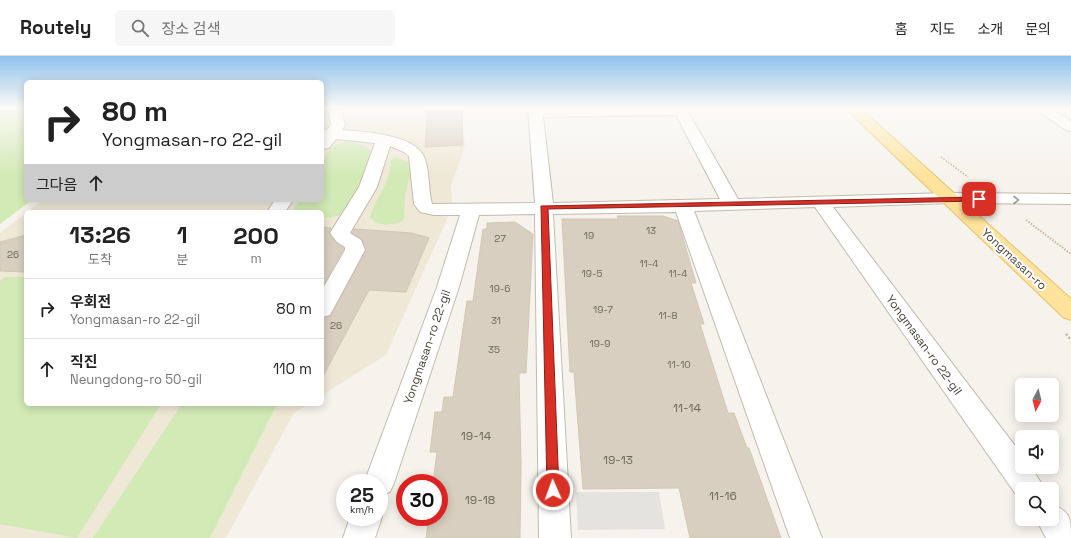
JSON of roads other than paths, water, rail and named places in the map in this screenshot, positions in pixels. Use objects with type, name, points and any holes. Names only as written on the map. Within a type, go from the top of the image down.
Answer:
[{"type":"main road","name":"Yongmasan-ro","points":[[876,130],[1071,312]]},
{"type":"street","points":[[325,139],[333,130]]},
{"type":"street","points":[[537,130],[544,207],[555,538]]},
{"type":"street","points":[[691,130],[731,203]]},
{"type":"street","points":[[325,139],[384,140],[410,149],[417,157],[423,204],[426,208],[471,209],[683,206],[731,203],[949,198],[1071,199]]},
{"type":"street","points":[[324,306],[355,250],[354,244],[344,238],[340,233],[361,201],[368,187],[384,140]]},
{"type":"street","name":"Yongmasan-ro 22-gil","points":[[819,201],[1025,482]]},
{"type":"street","points":[[683,206],[806,538]]},
{"type":"street","name":"Yongmasan-ro 22-gil","points":[[382,474],[448,287],[471,209]]},
{"type":"street","points":[[359,538],[363,526]]},
{"type":"street","points":[[1057,526],[1065,538]]}]
